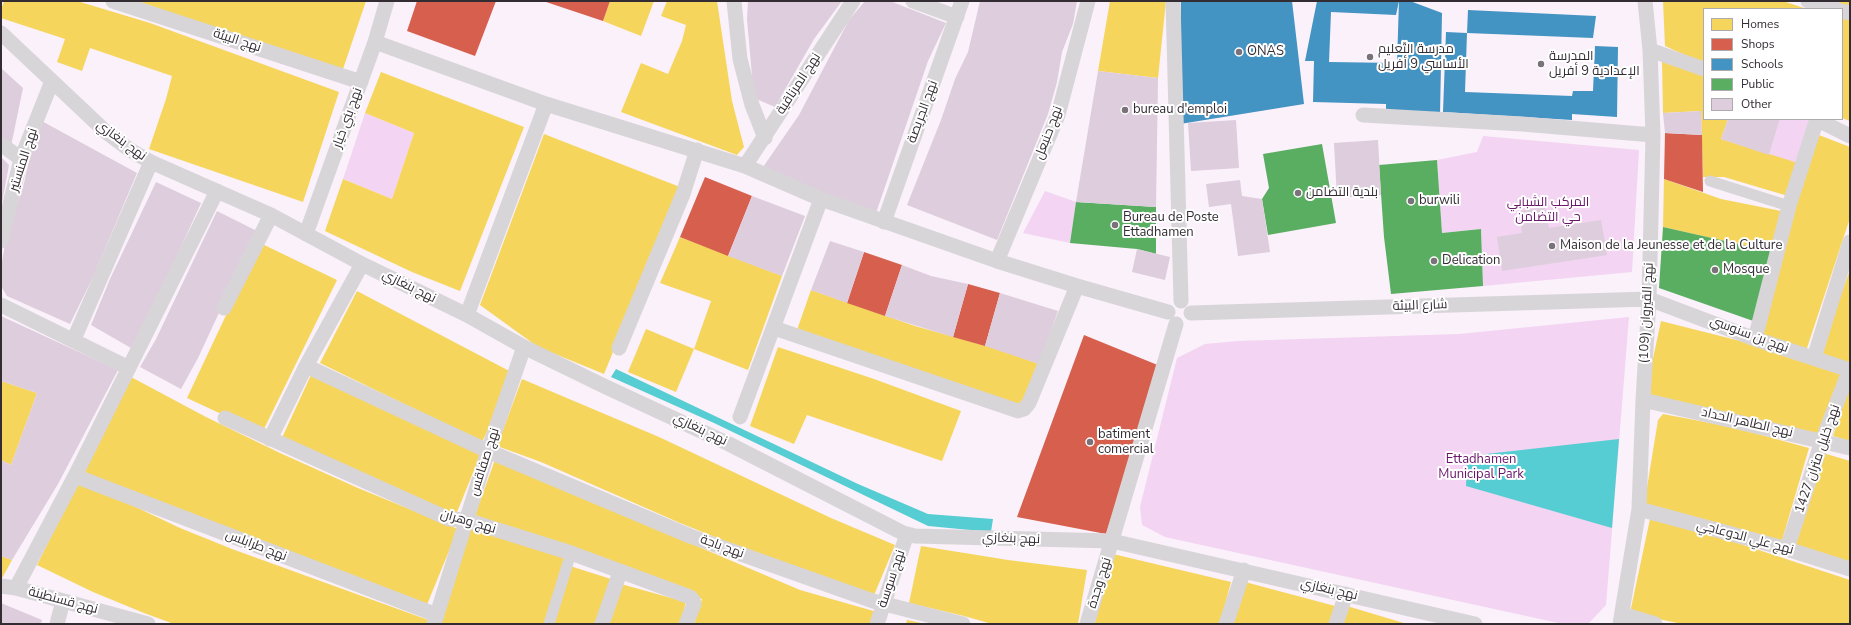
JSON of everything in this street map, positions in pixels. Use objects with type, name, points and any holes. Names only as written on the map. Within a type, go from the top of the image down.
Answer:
[{"type":"street","name":"نهج البيئة","points":[[113,1],[361,82]]},
{"type":"street","name":"نهج بني خيار","points":[[306,234],[375,42],[387,1]]},
{"type":"street","points":[[734,1],[740,59],[752,105],[765,138]]},
{"type":"street","name":"نهج المرناقية","points":[[745,166],[765,138],[853,1]]},
{"type":"street","points":[[913,1],[956,17]]},
{"type":"street","name":"نهج الجريصة","points":[[884,222],[962,1]]},
{"type":"street","name":"نهج حنبعل","points":[[996,261],[1058,115],[1088,1]]},
{"type":"street","points":[[1173,1],[1181,301]]},
{"type":"street","name":"نهج القيروان (109)","points":[[1621,619],[1639,509],[1649,299],[1653,135],[1650,50],[1645,1]]},
{"type":"street","points":[[1808,1],[1832,8]]},
{"type":"street","name":"نهج بنغازي","points":[[1,33],[106,132],[130,150],[151,162],[271,215],[362,264],[467,315],[524,347],[606,387],[730,444],[907,534],[915,536],[1112,541],[1475,624]]},
{"type":"street","points":[[375,42],[546,104],[745,166],[821,199],[996,261],[1186,322],[1191,313],[1189,306],[1181,301]]},
{"type":"street","points":[[1650,50],[1703,69]]},
{"type":"street","name":"نهج المنستير","points":[[1,241],[21,160],[52,81]]},
{"type":"street","points":[[467,315],[546,104]]},
{"type":"street","points":[[1363,115],[1522,124],[1653,135]]},
{"type":"street","points":[[1755,339],[1789,206],[1816,120]]},
{"type":"street","points":[[1818,120],[1850,136]]},
{"type":"street","points":[[1,144],[21,160]]},
{"type":"street","points":[[619,348],[683,194],[697,150]]},
{"type":"street","points":[[74,339],[151,162]]},
{"type":"street","points":[[1710,182],[1789,206]]},
{"type":"street","points":[[16,588],[75,476],[217,191]]},
{"type":"street","points":[[740,416],[821,199]]},
{"type":"street","points":[[224,308],[271,215]]},
{"type":"street","points":[[1814,358],[1850,242]]},
{"type":"street","points":[[270,439],[306,366],[362,264]]},
{"type":"street","points":[[774,328],[1018,411],[1024,409],[1029,403],[1077,286]]},
{"type":"street","name":"شارع البيئة","points":[[1191,313],[1649,299]]},
{"type":"street","name":"نهج بن سنوسي","points":[[1649,299],[1755,339],[1850,370]]},
{"type":"street","points":[[1172,318],[1172,304],[1181,301]]},
{"type":"street","points":[[1,305],[74,339],[129,368]]},
{"type":"street","name":"نهج وجدة","points":[[1087,624],[1112,541],[1172,318]]},
{"type":"street","name":"نهج صفاقس","points":[[435,620],[488,451],[524,347]]},
{"type":"street","name":"نهج باجة","points":[[306,366],[488,451],[690,536],[883,604],[963,624]]},
{"type":"street","name":"نهج خليل متران 1427","points":[[1787,549],[1822,441],[1850,370]]},
{"type":"street","name":"نهج الطاهر الحداد","points":[[1643,400],[1850,448]]},
{"type":"street","name":"نهج وهران","points":[[225,418],[449,519],[466,520],[571,553],[693,600],[694,604],[686,624]]},
{"type":"street","name":"نهج طرابلس","points":[[75,476],[435,620]]},
{"type":"street","name":"نهج علي الدوعاجي","points":[[1639,509],[1787,549],[1850,569]]},
{"type":"street","name":"نهج سوسة","points":[[877,624],[907,534]]},
{"type":"street","points":[[549,624],[571,553]]},
{"type":"street","points":[[1226,624],[1244,570]]},
{"type":"street","points":[[602,624],[620,572]]},
{"type":"street","name":"نهج قسنطينة","points":[[1,586],[16,588],[148,624]]},
{"type":"street","points":[[1336,624],[1346,594]]},
{"type":"street","points":[[57,624],[63,601]]},
{"type":"street","points":[[1621,619],[1655,624]]},
{"type":"green space","points":[[365,113],[414,133],[392,199],[343,179]]},
{"type":"green space","points":[[1780,120],[1811,120],[1798,163],[1769,155]]},
{"type":"green space","name":"المركب الشبابي حي التضامن","points":[[1483,136],[1639,150],[1632,272],[1483,286],[1481,229],[1442,233],[1437,160],[1477,152]]},
{"type":"green space","points":[[1045,191],[1076,202],[1070,243],[1023,233]]},
{"type":"green space","name":"Ettadhamen Municipal Park","points":[[1629,317],[1606,605],[1588,624],[1563,624],[1165,537],[1142,525],[1140,507],[1177,358],[1205,344],[1238,341],[1459,334]]},
{"type":"water","points":[[616,369],[858,484],[928,514],[993,519],[991,532],[928,526],[714,423],[611,377]]},
{"type":"water","points":[[1619,439],[1612,528],[1466,486],[1467,465],[1486,454]]},
{"type":"building: Homes","points":[[4,1],[77,1],[150,23],[339,92],[303,202],[149,149],[172,76],[90,48],[82,71],[57,62],[65,39],[1,18],[1,10]]},
{"type":"building: Homes","points":[[137,1],[366,1],[342,72]]},
{"type":"building: Homes","points":[[610,1],[654,1],[641,36],[603,21]]},
{"type":"building: Homes","points":[[667,1],[717,1],[732,101],[744,147],[737,155],[621,112],[641,63],[668,74],[682,41],[686,25],[661,16]]},
{"type":"building: Homes","points":[[1110,1],[1166,1],[1158,78],[1098,71]]},
{"type":"building: Homes","points":[[1663,1],[1783,1],[1804,8],[1703,8],[1703,62],[1665,46]]},
{"type":"building: Homes","points":[[1818,1],[1850,1],[1850,8]]},
{"type":"building: Homes","points":[[1843,17],[1850,19],[1850,121],[1843,118]]},
{"type":"building: Homes","points":[[1662,61],[1703,73],[1703,120],[1728,120],[1721,139],[1798,163],[1788,196],[1724,177],[1703,177],[1701,111],[1663,113]]},
{"type":"building: Homes","points":[[381,72],[524,127],[460,291],[412,272],[325,231],[343,179],[392,199],[414,133],[365,113]]},
{"type":"building: Homes","points":[[544,134],[680,187],[604,374],[538,347],[480,305]]},
{"type":"building: Homes","points":[[1819,135],[1850,147],[1850,218],[1806,351],[1759,338],[1783,245]]},
{"type":"building: Homes","points":[[1664,179],[1721,199],[1786,212],[1774,252],[1663,227]]},
{"type":"building: Homes","points":[[680,237],[782,276],[748,370],[694,349],[711,301],[660,283]]},
{"type":"building: Homes","points":[[260,243],[337,280],[262,433],[187,398]]},
{"type":"building: Homes","points":[[1850,270],[1850,369],[1818,356]]},
{"type":"building: Homes","points":[[811,290],[915,326],[997,349],[1039,364],[1020,409],[797,330]]},
{"type":"building: Homes","points":[[357,291],[515,374],[482,442],[320,363]]},
{"type":"building: Homes","points":[[1661,321],[1756,345],[1843,373],[1820,439],[1645,396]]},
{"type":"building: Homes","points":[[646,329],[694,349],[676,392],[628,372]]},
{"type":"building: Homes","points":[[778,347],[874,379],[961,411],[942,461],[807,415],[794,444],[750,426]]},
{"type":"building: Homes","points":[[311,375],[481,453],[455,517],[281,440]]},
{"type":"building: Homes","points":[[131,377],[206,417],[280,453],[358,488],[458,529],[426,607],[82,472]]},
{"type":"building: Homes","points":[[522,379],[659,437],[831,518],[895,545],[872,600],[680,523],[541,462],[497,446]]},
{"type":"building: Homes","points":[[1,381],[37,393],[11,465],[1,460]]},
{"type":"building: Homes","points":[[1850,384],[1850,441],[1833,436]]},
{"type":"building: Homes","points":[[1663,414],[1732,427],[1809,448],[1781,544],[1644,506],[1658,420]]},
{"type":"building: Homes","points":[[1823,453],[1850,461],[1850,563],[1794,545]]},
{"type":"building: Homes","points":[[495,460],[800,590],[877,612],[873,624],[694,624],[702,599],[475,515]]},
{"type":"building: Homes","points":[[79,480],[180,528],[232,549],[431,621],[430,624],[174,624],[144,613],[93,592],[37,565]]},
{"type":"building: Homes","points":[[1650,519],[1713,535],[1850,580],[1850,624],[1682,624],[1630,613]]},
{"type":"building: Homes","points":[[471,524],[567,556],[546,624],[440,624]]},
{"type":"building: Homes","points":[[921,546],[1008,560],[1087,570],[1078,624],[992,624],[909,603]]},
{"type":"building: Homes","points":[[1113,554],[1231,582],[1220,624],[1094,624]]},
{"type":"building: Homes","points":[[1,556],[12,560],[1,580]]},
{"type":"building: Homes","points":[[570,566],[611,579],[597,624],[552,624]]},
{"type":"building: Homes","points":[[1245,582],[1335,606],[1329,624],[1232,624]]},
{"type":"building: Homes","points":[[621,584],[686,602],[680,624],[609,624]]},
{"type":"building: Homes","points":[[1347,606],[1407,624],[1341,624]]},
{"type":"building: Homes","points":[[907,620],[921,623],[921,624],[906,624]]},
{"type":"building: Shops","points":[[417,1],[496,1],[475,56],[407,31]]},
{"type":"building: Shops","points":[[543,1],[610,1],[603,21]]},
{"type":"building: Shops","points":[[1665,133],[1702,135],[1703,192],[1664,179]]},
{"type":"building: Shops","points":[[705,177],[752,196],[728,256],[680,237]]},
{"type":"building: Shops","points":[[864,252],[902,265],[885,316],[847,303]]},
{"type":"building: Shops","points":[[968,284],[1000,293],[985,346],[953,337]]},
{"type":"building: Shops","name":"batiment comercial","points":[[1084,335],[1160,366],[1106,534],[1017,517]]},
{"type":"building: Schools","name":"ONAS","points":[[1181,1],[1292,1],[1304,104],[1180,124]]},
{"type":"building: Schools","name":"مدرسة التّعليم الأساسي 9 أفريل","points":[[1317,1],[1399,1],[1410,1],[1442,13],[1440,115],[1386,114],[1386,104],[1313,102],[1314,61],[1305,61]],"holes":[[[1399,1],[1397,63],[1329,62],[1331,12],[1396,15]]]},
{"type":"building: Schools","points":[[1468,10],[1596,16],[1593,38],[1467,33]]},
{"type":"building: Schools","points":[[1446,32],[1467,33],[1465,92],[1572,96],[1573,91],[1593,91],[1595,46],[1618,47],[1617,117],[1572,114],[1572,120],[1443,112]]},
{"type":"building: Public","name":"بلدية التضامن","points":[[1322,144],[1336,223],[1268,235],[1262,199],[1269,188],[1263,154]]},
{"type":"building: Public","points":[[1437,160],[1442,233],[1481,229],[1483,286],[1391,294],[1384,237],[1379,165]]},
{"type":"building: Public","name":"Bureau de Poste Ettadhamen","points":[[1076,202],[1156,207],[1156,254],[1137,249],[1070,243]]},
{"type":"building: Public","name":"Mosque","points":[[1663,227],[1774,252],[1759,323],[1659,288]]},
{"type":"building: Other","points":[[748,1],[842,1],[814,39],[775,107],[754,98],[747,19]]},
{"type":"building: Other","points":[[865,1],[890,1],[946,23],[928,61],[875,216],[761,170],[799,115],[849,20]]},
{"type":"building: Other","points":[[980,1],[1077,1],[1073,24],[1062,52],[1057,82],[1048,114],[997,240],[907,205],[941,120],[955,79],[968,52]]},
{"type":"building: Other","points":[[1,68],[23,88],[11,146],[1,138]]},
{"type":"building: Other","points":[[1098,71],[1158,78],[1156,207],[1076,202]]},
{"type":"building: Other","points":[[1701,111],[1702,135],[1665,133],[1663,113]]},
{"type":"building: Other","points":[[38,119],[137,173],[94,275],[70,324],[7,296],[1,286],[1,267],[6,239],[24,183]]},
{"type":"building: Other","points":[[1236,120],[1239,168],[1191,171],[1188,123]]},
{"type":"building: Other","points":[[1728,120],[1780,120],[1769,155],[1721,139]]},
{"type":"building: Other","points":[[1378,140],[1381,195],[1337,198],[1334,143]]},
{"type":"building: Other","points":[[1,157],[9,165],[2,203],[1,203]]},
{"type":"building: Other","points":[[1240,180],[1242,196],[1262,199],[1270,252],[1238,256],[1231,204],[1209,207],[1206,184]]},
{"type":"building: Other","points":[[156,182],[201,203],[169,273],[131,348],[91,325],[110,279]]},
{"type":"building: Other","points":[[752,196],[805,216],[782,276],[728,256]]},
{"type":"building: Other","name":"Maison de la Jeunesse et de la Culture","points":[[1545,207],[1549,228],[1601,220],[1607,255],[1502,271],[1497,237],[1522,233],[1519,211]]},
{"type":"building: Other","points":[[217,211],[257,231],[198,358],[181,389],[140,367],[156,339]]},
{"type":"building: Other","points":[[830,241],[864,252],[847,303],[811,290]]},
{"type":"building: Other","points":[[1137,249],[1170,257],[1165,280],[1132,272]]},
{"type":"building: Other","points":[[902,265],[931,276],[968,284],[953,337],[885,316]]},
{"type":"building: Other","points":[[1000,293],[1058,311],[1039,364],[985,346]]},
{"type":"building: Other","points":[[1,316],[118,370],[58,484],[12,560],[1,556],[1,460],[11,465],[37,393],[1,381]]},
{"type":"building: Other","points":[[1,603],[42,620],[41,624],[1,624]]},
{"type":"place","name":"ONAS","points":[[1239,52]]},
{"type":"place","name":"مدرسة التّعليم الأساسي 9 أفريل","points":[[1370,57]]},
{"type":"place","name":"المدرسة الإعدادية 9 أفريل","points":[[1541,64]]},
{"type":"place","name":"bureau d'emploi","points":[[1125,110]]},
{"type":"place","name":"بلدية التضامن","points":[[1298,193]]},
{"type":"place","name":"burwili","points":[[1411,201]]},
{"type":"place","name":"Bureau de Poste Ettadhamen","points":[[1115,225]]},
{"type":"place","name":"Maison de la Jeunesse et de la Culture","points":[[1552,246]]},
{"type":"place","name":"Delication","points":[[1434,261]]},
{"type":"place","name":"Mosque","points":[[1715,270]]},
{"type":"place","name":"batiment comercial","points":[[1090,442]]}]
